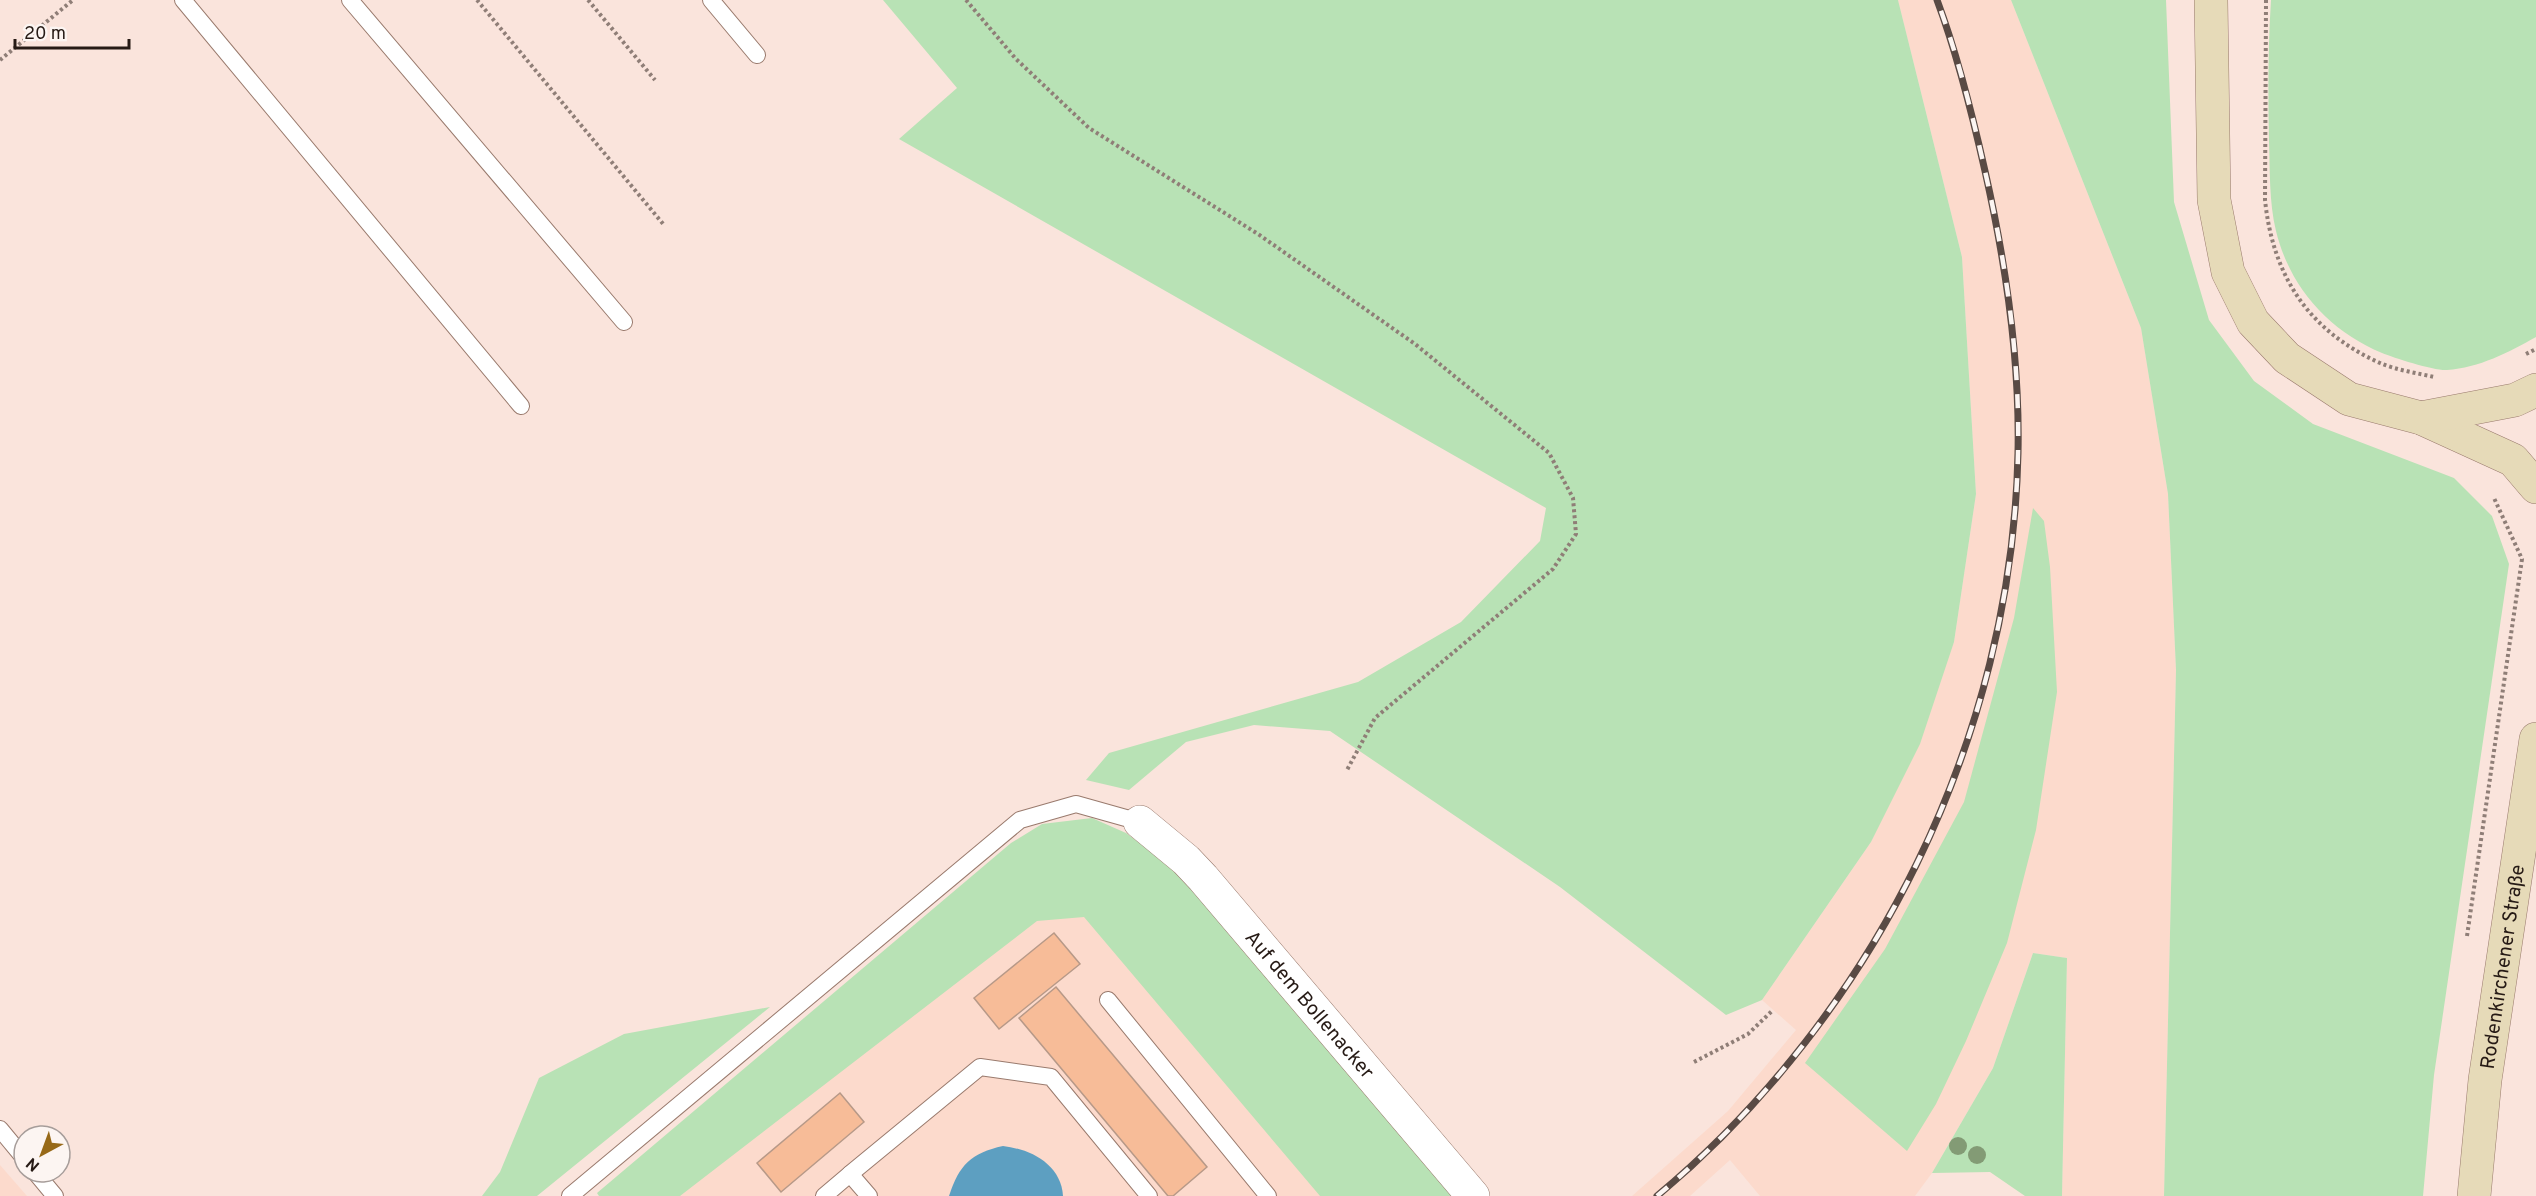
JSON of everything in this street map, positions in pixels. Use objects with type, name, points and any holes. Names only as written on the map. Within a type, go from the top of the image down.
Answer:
[{"type":"main road","points":[[2211,0],[2214,200],[2228,272],[2253,322],[2287,358],[2349,399],[2421,418],[2513,460],[2536,487]]},
{"type":"main road","points":[[2421,418],[2516,400],[2536,390]]},
{"type":"main road","name":"Rodenkirchener Straße","points":[[2474,1196],[2485,1080],[2536,739]]},
{"type":"street","name":"Auf dem Bollenacker","points":[[1140,822],[1186,860],[1203,878],[1473,1196]]},
{"type":"lane","points":[[183,0],[521,406]]},
{"type":"lane","points":[[350,0],[624,322]]},
{"type":"lane","points":[[711,0],[757,55]]},
{"type":"lane","points":[[570,1196],[1020,820],[1076,804],[1140,822]]},
{"type":"lane","points":[[1108,1000],[1268,1196]]},
{"type":"lane","points":[[824,1196],[981,1067],[1051,1077],[1149,1196]]},
{"type":"lane","points":[[0,1129],[12,1144]]},
{"type":"lane","points":[[850,1174],[868,1196]]},
{"type":"lane","points":[[45,1184],[55,1196]]},
{"type":"path","points":[[0,60],[73,0]]},
{"type":"path","points":[[477,0],[664,225]]},
{"type":"path","points":[[588,0],[655,80]]},
{"type":"path","points":[[966,0],[1016,59],[1089,128],[1258,234],[1415,344],[1549,453],[1573,498],[1576,534],[1553,569],[1375,718],[1347,770]]},
{"type":"path","points":[[2266,0],[2265,200],[2268,230],[2281,268],[2301,303],[2327,332],[2382,364],[2436,377]]},
{"type":"path","points":[[2519,357],[2536,349]]},
{"type":"path","points":[[2466,940],[2522,559],[2490,488],[2513,460]]},
{"type":"path","points":[[1694,1062],[1748,1034],[1773,1010]]},
{"type":"shaded area","points":[[1898,0],[2011,0],[2141,328],[2168,494],[2176,670],[2164,1196],[2062,1196],[2067,958],[2033,953],[1993,1068],[1932,1173],[1915,1196],[1760,1196],[1730,1160],[1690,1196],[1632,1196],[1728,1111],[1796,1030],[1762,1000],[1871,842],[1954,642],[1976,494],[1962,257]]},
{"type":"shaded area","points":[[1019,854],[1445,1196],[604,1196]]},
{"type":"shaded area","points":[[0,1165],[12,1179],[12,1184],[17,1184],[27,1196],[0,1196]]},
{"type":"green space","points":[[883,0],[1898,0],[1962,257],[1976,494],[1954,642],[1920,744],[1871,842],[1762,1000],[1726,1015],[1560,887],[1330,731],[1254,725],[1186,742],[1129,790],[1086,780],[1109,753],[1358,682],[1461,622],[1540,541],[1546,508],[899,139],[957,88]]},
{"type":"green space","points":[[2011,0],[2166,0],[2174,202],[2209,320],[2254,381],[2313,424],[2454,478],[2492,516],[2509,564],[2434,1075],[2423,1196],[2164,1196],[2176,670],[2168,494],[2141,328]]},
{"type":"green space","points":[[2271,0],[2536,0],[2536,337],[2482,363],[2459,369],[2441,370],[2396,358],[2363,344],[2345,333],[2314,305],[2291,271],[2282,252],[2272,209],[2268,105]]},
{"type":"green space","points":[[2033,508],[2044,521],[2050,567],[2057,692],[2036,830],[2007,943],[1966,1041],[1936,1104],[1907,1151],[1805,1063],[1885,949],[1964,802],[2014,618]]},
{"type":"green space","points":[[1092,818],[1126,833],[1172,867],[1454,1196],[1320,1196],[1084,917],[1037,921],[680,1196],[599,1196],[597,1193],[1011,843],[1042,824]]},
{"type":"green space","points":[[2033,953],[2067,958],[2062,1196],[2025,1196],[1990,1172],[1932,1173],[1993,1068]]},
{"type":"green space","points":[[770,1007],[537,1196],[482,1196],[500,1172],[539,1078],[624,1034]]},
{"type":"water","points":[[1003,1146],[1023,1151],[1042,1160],[1057,1175],[1063,1196],[949,1196],[957,1176],[968,1162],[982,1152]]},
{"type":"building","points":[[1054,933],[1080,964],[999,1029],[974,998]]},
{"type":"building","points":[[1056,987],[1207,1167],[1173,1196],[1168,1196],[1019,1018]]},
{"type":"building","points":[[840,1093],[864,1122],[781,1192],[757,1163]]},
{"type":"railway","points":[[1657,1196],[1735,1124],[1805,1043],[1865,956],[1917,863],[1959,765],[1990,664],[2010,559],[2018,453],[2017,382],[2005,276],[1985,171],[1952,42],[1937,0]]}]
